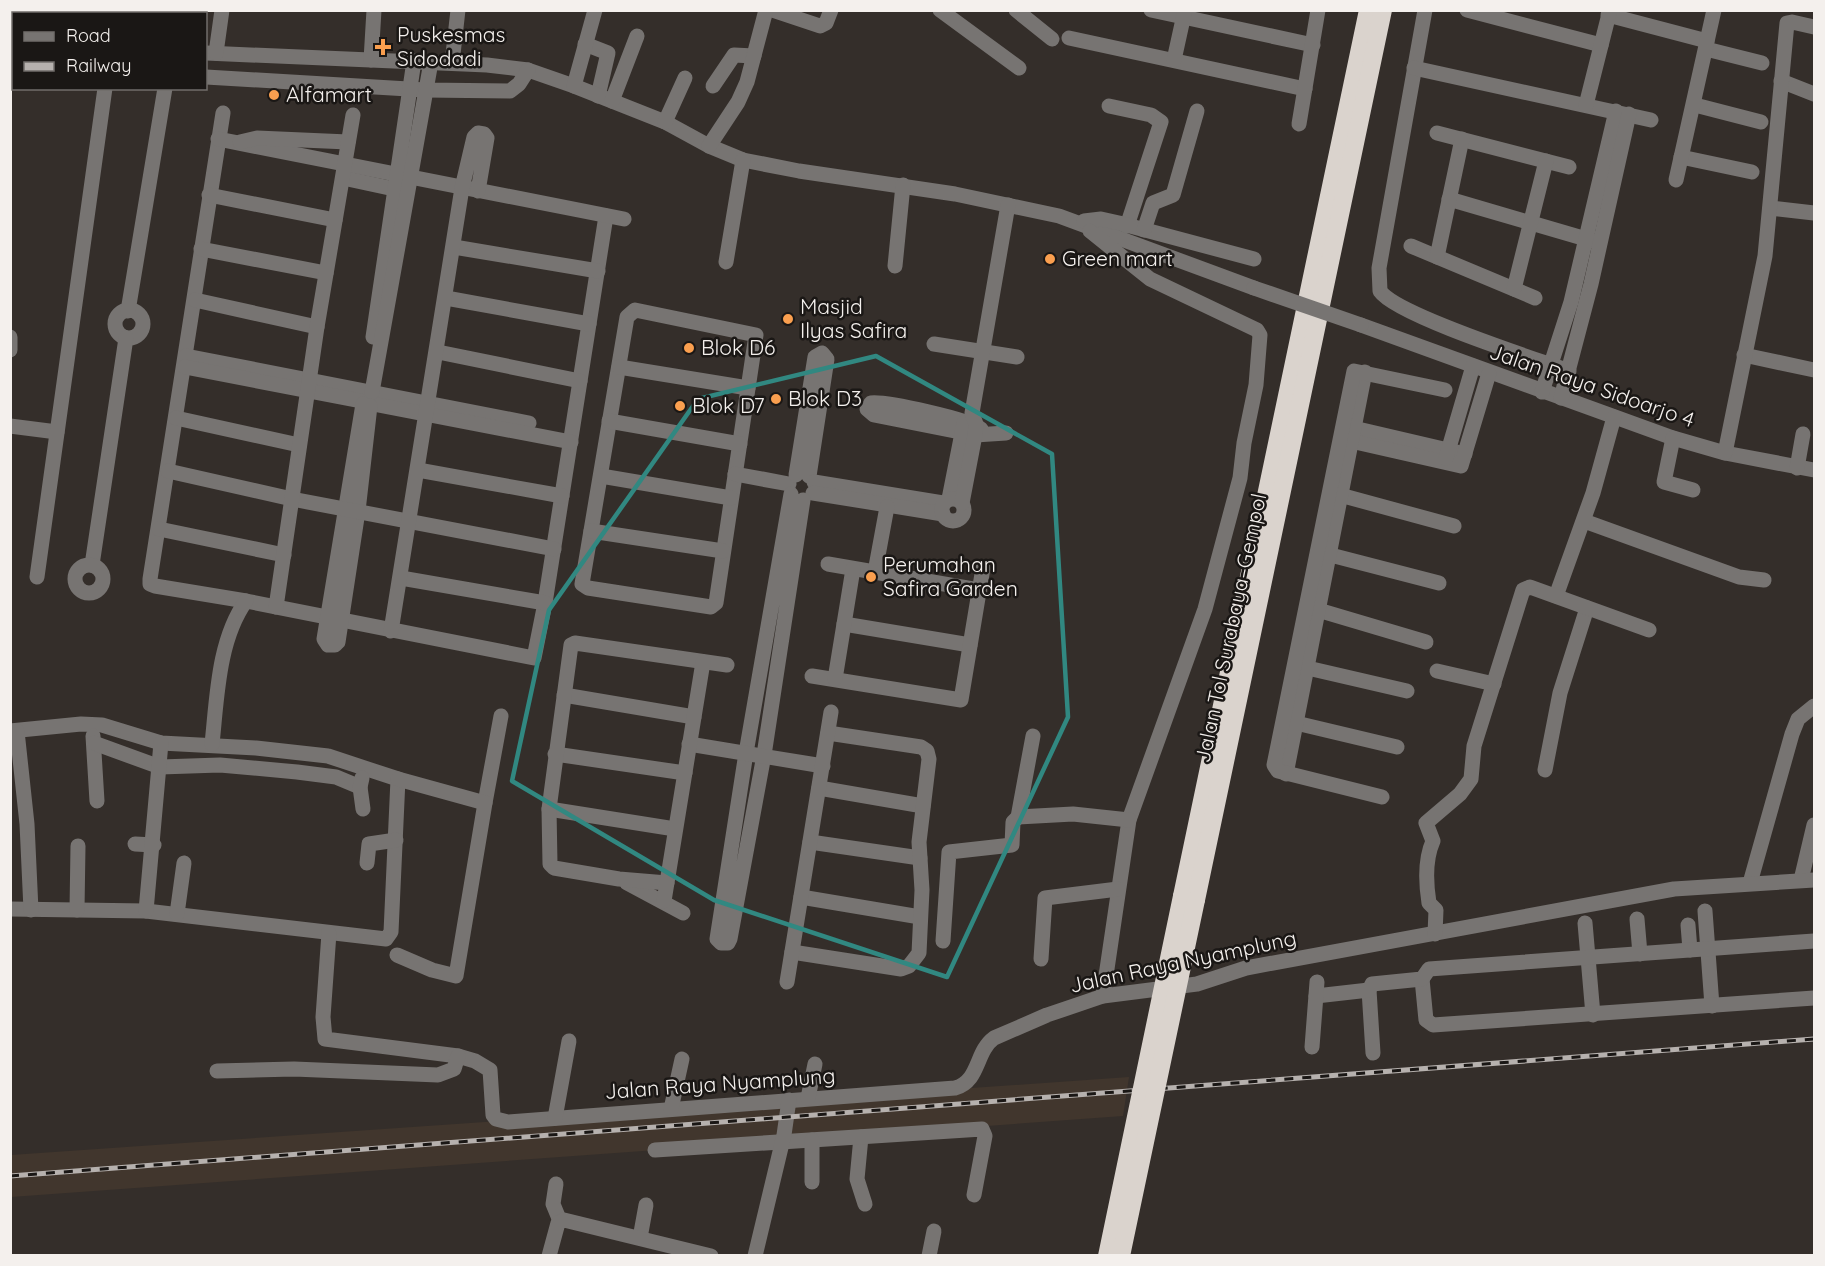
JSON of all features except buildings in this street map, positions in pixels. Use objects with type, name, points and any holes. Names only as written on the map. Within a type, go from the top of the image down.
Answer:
[{"type":"highway","name":"Jalan Tol Surabaya–Gempol","points":[[1121,1256],[1189,898],[1368,10]]},
{"type":"highway","name":"Jalan Tol Surabaya–Gempol","points":[[1107,1256],[1189,898],[1383,10]]},
{"type":"street","points":[[222,10],[211,53],[452,63],[528,70],[665,122],[709,146],[743,160],[799,171],[903,185],[1008,205],[1079,222],[1101,219],[1254,259]]},
{"type":"street","points":[[371,60],[374,10]]},
{"type":"street","points":[[452,63],[458,10]]},
{"type":"street","points":[[574,86],[595,10]]},
{"type":"street","points":[[709,146],[738,102],[747,82],[766,10]]},
{"type":"street","points":[[772,10],[820,26],[826,23],[831,10]]},
{"type":"street","points":[[940,10],[959,17],[1019,68]]},
{"type":"street","points":[[1016,10],[1052,39]]},
{"type":"street","points":[[1151,10],[1184,14],[1313,45]]},
{"type":"street","points":[[1299,124],[1318,10]]},
{"type":"street","points":[[1425,10],[1379,268],[1380,291],[1384,298],[1411,312],[1569,371]]},
{"type":"street","points":[[1676,180],[1695,105],[1714,10]]},
{"type":"street","points":[[1476,12],[1601,45]]},
{"type":"street","points":[[1586,105],[1609,13],[1762,63]]},
{"type":"street","points":[[1174,60],[1184,14]]},
{"type":"street","points":[[1725,453],[1765,256],[1787,23],[1815,27]]},
{"type":"street","points":[[605,98],[637,36]]},
{"type":"street","points":[[1069,38],[1305,89]]},
{"type":"street","points":[[585,44],[608,53],[605,98]]},
{"type":"street","points":[[713,86],[734,55],[754,56]]},
{"type":"street","points":[[334,620],[385,286],[408,89],[414,61]]},
{"type":"street","points":[[399,181],[425,90],[430,62]]},
{"type":"street","points":[[1414,68],[1651,120]]},
{"type":"street","points":[[207,76],[425,90],[510,91],[519,84],[528,70]]},
{"type":"street","points":[[665,122],[685,78]]},
{"type":"street","points":[[1781,81],[1815,94]]},
{"type":"street","points":[[37,577],[105,90]]},
{"type":"street","points":[[92,565],[126,338],[138,334],[143,322],[140,316],[128,311],[165,90]]},
{"type":"street","points":[[1695,105],[1761,122]]},
{"type":"street","points":[[1109,106],[1151,115],[1161,122],[1126,226]]},
{"type":"street","points":[[1144,230],[1153,203],[1173,195],[1197,111]]},
{"type":"street","points":[[1561,398],[1569,371],[1592,240],[1622,112]]},
{"type":"street","points":[[223,113],[150,584],[246,601],[532,659],[536,656],[606,216]]},
{"type":"street","points":[[276,607],[317,327],[353,115]]},
{"type":"street","points":[[1437,133],[1569,167]]},
{"type":"street","points":[[391,631],[438,352],[462,188],[474,137],[476,134],[484,134],[487,138],[478,191]]},
{"type":"street","points":[[240,142],[257,138],[348,142]]},
{"type":"street","points":[[218,139],[240,142],[344,172],[462,188],[624,219]]},
{"type":"street","points":[[1437,257],[1462,140]]},
{"type":"street","points":[[1682,156],[1752,172]]},
{"type":"street","points":[[726,262],[743,160]]},
{"type":"street","points":[[1514,289],[1546,161]]},
{"type":"street","points":[[895,266],[903,185]]},
{"type":"street","points":[[209,195],[336,220]]},
{"type":"street","points":[[1449,199],[1592,240]]},
{"type":"street","points":[[949,505],[972,426],[1008,205]]},
{"type":"street","points":[[1770,208],[1815,213]]},
{"type":"street","points":[[1079,222],[1150,279],[1257,330],[1260,335],[1256,385],[1237,489],[1205,609],[1129,820],[1120,868],[1103,996]]},
{"type":"street","name":"Jalan Raya Sidoarjo 4","points":[[1079,222],[1254,288],[1673,438],[1725,453],[1815,470]]},
{"type":"street","points":[[1542,392],[1592,240]]},
{"type":"street","points":[[1412,246],[1534,298]]},
{"type":"street","points":[[454,247],[598,271]]},
{"type":"street","points":[[201,249],[326,273]]},
{"type":"street","points":[[446,298],[589,324]]},
{"type":"street","points":[[195,300],[317,327]]},
{"type":"street","points":[[635,310],[755,333],[716,604],[711,607],[584,586],[619,367],[627,317],[635,310]]},
{"type":"street","points":[[10,337],[10,350]]},
{"type":"street","points":[[934,344],[1017,357]]},
{"type":"street","points":[[438,352],[580,381]]},
{"type":"street","points":[[802,486],[764,755],[730,939],[725,944],[717,939],[746,753],[802,486],[827,359],[822,353],[815,357],[802,486]]},
{"type":"street","points":[[1744,354],[1815,370]]},
{"type":"street","points":[[185,362],[572,437]]},
{"type":"street","points":[[1444,464],[1473,366]]},
{"type":"street","points":[[619,367],[748,388]]},
{"type":"street","points":[[1382,797],[1286,774],[1276,770],[1274,765],[1318,610],[1322,553],[1340,495],[1354,371],[1445,390]]},
{"type":"street","points":[[1347,433],[1444,464],[1461,466],[1489,373]]},
{"type":"street","points":[[972,426],[874,415],[867,409],[871,403],[882,403],[1006,433]]},
{"type":"street","points":[[1556,596],[1584,521],[1614,417]]},
{"type":"street","points":[[176,418],[299,445]]},
{"type":"street","points":[[609,421],[740,444]]},
{"type":"street","points":[[10,426],[57,432]]},
{"type":"street","points":[[1347,433],[1449,448],[1465,454]]},
{"type":"street","points":[[1286,774],[1296,723],[1300,667],[1347,433]]},
{"type":"street","points":[[1797,468],[1803,434]]},
{"type":"street","points":[[1673,438],[1664,482],[1694,490]]},
{"type":"street","points":[[418,470],[562,496]]},
{"type":"street","points":[[168,471],[292,499],[554,549]]},
{"type":"street","points":[[735,474],[802,486],[949,505]]},
{"type":"street","points":[[601,476],[732,498]]},
{"type":"street","points":[[802,486],[887,507],[949,505]]},
{"type":"street","points":[[1340,495],[1454,526]]},
{"type":"street","points":[[875,572],[887,507]]},
{"type":"street","points":[[1584,521],[1739,577],[1764,580]]},
{"type":"street","points":[[159,529],[284,555]]},
{"type":"street","points":[[591,531],[723,551]]},
{"type":"street","points":[[1322,553],[1439,583]]},
{"type":"street","points":[[828,564],[980,590]]},
{"type":"street","points":[[812,676],[961,700],[983,568]]},
{"type":"street","points":[[835,679],[853,569]]},
{"type":"street","points":[[401,578],[545,603]]},
{"type":"street","points":[[1435,934],[1436,910],[1429,903],[1428,892],[1430,833],[1426,823],[1460,794],[1471,779],[1474,746],[1523,590],[1530,587],[1649,630]]},
{"type":"street","points":[[212,744],[219,683],[228,638],[232,622],[246,601]]},
{"type":"street","points":[[1545,770],[1560,693],[1587,608]]},
{"type":"street","points":[[1318,610],[1426,642]]},
{"type":"street","points":[[844,624],[970,645]]},
{"type":"street","points":[[667,883],[619,879],[551,866],[549,809],[555,754],[574,643],[727,665]]},
{"type":"street","points":[[664,901],[703,662]]},
{"type":"street","points":[[1300,667],[1407,691]]},
{"type":"street","points":[[1437,671],[1494,684]]},
{"type":"street","points":[[564,695],[694,717]]},
{"type":"street","points":[[1750,883],[1792,734],[1798,719],[1815,706]]},
{"type":"street","points":[[787,982],[831,712]]},
{"type":"street","points":[[397,955],[432,970],[457,971],[501,716]]},
{"type":"street","points":[[1296,723],[1397,747]]},
{"type":"street","points":[[92,734],[102,725],[161,756],[212,744],[255,759]]},
{"type":"street","points":[[792,952],[902,969],[918,956],[919,842],[929,759],[925,749],[828,733]]},
{"type":"street","points":[[31,910],[27,824],[16,738],[92,734],[161,756],[200,765],[255,759],[298,763],[326,767],[362,779],[398,779],[485,803]]},
{"type":"street","points":[[92,734],[97,801]]},
{"type":"street","points":[[943,942],[949,852],[1011,846],[1012,822],[1018,816],[1033,736]]},
{"type":"street","points":[[689,744],[823,766]]},
{"type":"street","points":[[555,754],[684,773]]},
{"type":"street","points":[[146,911],[161,756]]},
{"type":"street","points":[[362,779],[363,809]]},
{"type":"street","points":[[10,909],[146,911],[382,938],[391,932],[386,840],[398,779]]},
{"type":"street","points":[[819,788],[923,806]]},
{"type":"street","points":[[549,809],[675,829]]},
{"type":"street","points":[[1018,816],[1073,814],[1129,820]]},
{"type":"street","points":[[1808,880],[1815,825]]},
{"type":"street","points":[[367,863],[369,844],[386,840]]},
{"type":"street","points":[[810,842],[920,858]]},
{"type":"street","points":[[135,844],[154,845]]},
{"type":"street","points":[[77,910],[78,846]]},
{"type":"street","points":[[177,914],[184,863]]},
{"type":"street","points":[[619,879],[664,901],[682,913]]},
{"type":"street","name":"Jalan Raya Nyamplung","points":[[458,1056],[485,1067],[492,1112],[496,1119],[508,1122],[960,1087],[970,1080],[987,1044],[994,1038],[1047,1015],[1103,996],[1197,984],[1234,970],[1696,886],[1808,880]]},
{"type":"street","points":[[1041,959],[1045,898],[1118,887]]},
{"type":"street","points":[[801,897],[920,917]]},
{"type":"street","points":[[1705,911],[1700,949],[1706,1006]]},
{"type":"street","points":[[1637,920],[1640,954]]},
{"type":"street","points":[[1585,923],[1593,1015]]},
{"type":"street","points":[[1689,925],[1700,949]]},
{"type":"street","points":[[217,1071],[294,1069],[438,1076],[454,1069],[458,1056],[326,1040],[323,1017],[329,933]]},
{"type":"street","points":[[1815,940],[1429,969],[1422,979],[1426,1020],[1430,1024],[1593,1015],[1815,998]]},
{"type":"street","points":[[1373,1053],[1369,990],[1372,984],[1422,979]]},
{"type":"street","points":[[1312,1047],[1317,989],[1369,990]]},
{"type":"street","points":[[555,1118],[569,1041]]},
{"type":"street","points":[[671,1109],[682,1059]]},
{"type":"street","points":[[808,1098],[815,1064]]},
{"type":"street","points":[[755,1256],[783,1141],[789,1100]]},
{"type":"street","points":[[655,1150],[983,1130],[985,1134],[974,1195]]},
{"type":"street","points":[[861,1137],[857,1179],[865,1204]]},
{"type":"street","points":[[812,1140],[812,1182]]},
{"type":"street","points":[[549,1256],[560,1221],[553,1204],[556,1184]]},
{"type":"street","points":[[640,1238],[646,1205]]},
{"type":"street","points":[[560,1221],[566,1220],[711,1256]]},
{"type":"street","points":[[929,1256],[934,1231]]},
{"type":"highlighted area","points":[[876,356],[1052,454],[1068,717],[947,977],[714,900],[512,781],[549,610],[698,399]]},
{"type":"shaded area","points":[[1129,1077],[1123,1116],[11,1197],[11,1155]]},
{"type":"railway","points":[[10,1176],[1814,1039]]},
{"type":"place","name":"Puskesmas Sidodadi","points":[[383,47]]},
{"type":"place","name":"Alfamart","points":[[274,95]]},
{"type":"place","name":"Green mart","points":[[1050,259]]},
{"type":"place","name":"Masjid Ilyas Safira","points":[[788,319]]},
{"type":"place","name":"Blok D6","points":[[689,348]]},
{"type":"place","name":"Blok D3","points":[[776,399]]},
{"type":"place","name":"Blok D7","points":[[680,406]]},
{"type":"place","name":"Perumahan Safira Garden","points":[[871,577]]}]
